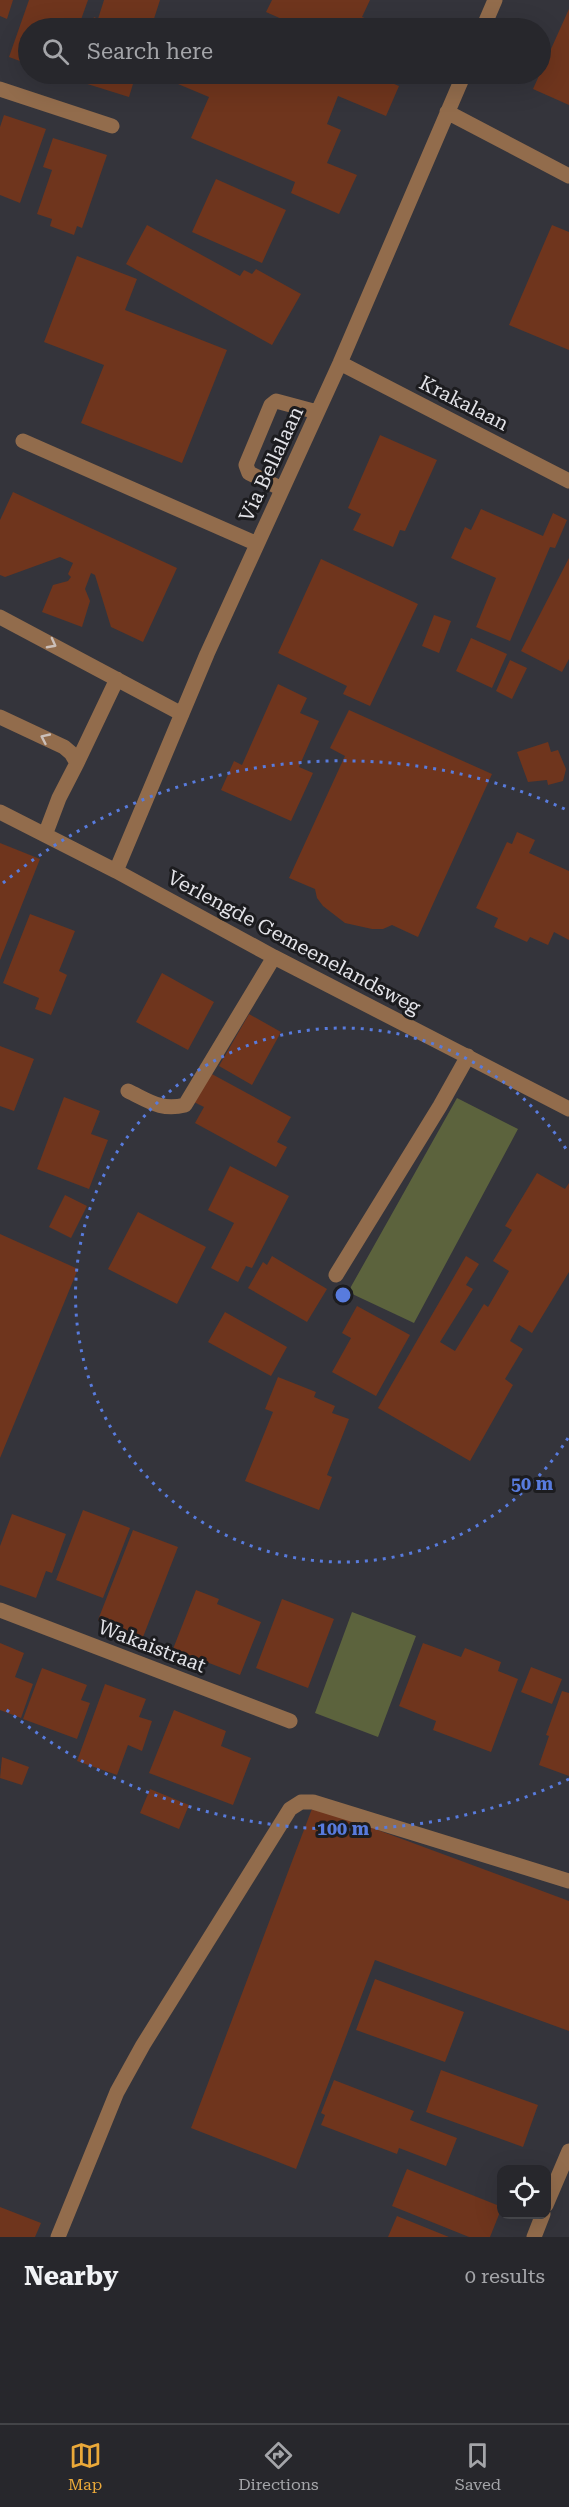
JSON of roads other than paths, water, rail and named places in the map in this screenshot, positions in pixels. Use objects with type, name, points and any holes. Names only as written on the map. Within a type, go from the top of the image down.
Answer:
[{"type":"street","points":[[487,18],[495,0]]},
{"type":"street","name":"Via Bellalaan","points":[[116,871],[182,714],[340,363],[460,84]]},
{"type":"street","points":[[0,89],[112,126]]},
{"type":"street","points":[[447,112],[569,176]]},
{"type":"street","name":"Krakalaan","points":[[340,363],[569,481]]},
{"type":"street","points":[[282,489],[249,473],[246,465],[271,405],[276,401],[283,402],[317,412]]},
{"type":"street","points":[[23,441],[257,544]]},
{"type":"street","points":[[0,617],[182,714]]},
{"type":"street","points":[[45,836],[59,798],[117,679]]},
{"type":"street","points":[[0,717],[64,747],[77,763]]},
{"type":"street","name":"Verlengde Gemeenelandsweg","points":[[0,812],[569,1109]]},
{"type":"street","points":[[128,1091],[155,1105],[170,1108],[185,1105],[274,957]]},
{"type":"street","points":[[336,1275],[440,1106],[468,1056]]},
{"type":"street","name":"Wakaistraat","points":[[0,1610],[290,1721]]},
{"type":"street","points":[[58,2237],[117,2092],[155,2025],[290,1809],[301,1802],[313,1802],[569,1881]]},
{"type":"street","points":[[551,2193],[569,2151]]},
{"type":"street","points":[[534,2237],[541,2219]]}]
